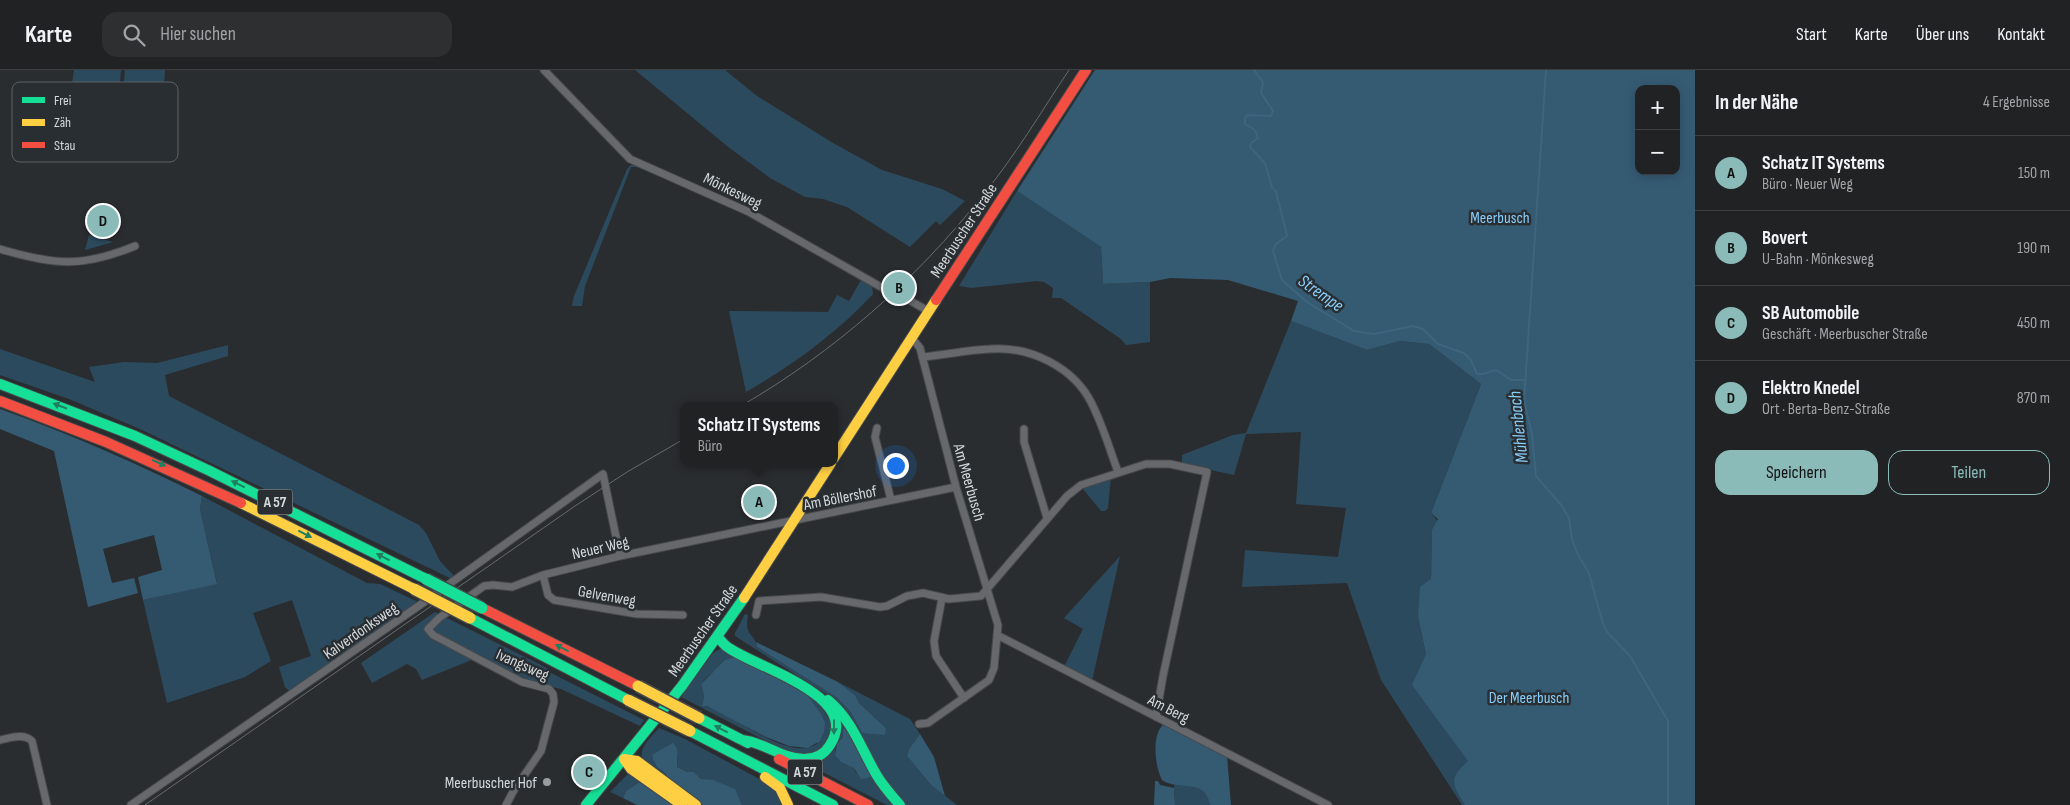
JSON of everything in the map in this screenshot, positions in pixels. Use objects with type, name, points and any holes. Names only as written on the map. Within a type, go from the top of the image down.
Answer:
[{"type":"main road","name":"Meerbuscher Straße","points":[[838,452],[1086,70]]},
{"type":"main road","name":"A 57","points":[[0,384],[121,430],[210,470],[638,686],[868,805]]},
{"type":"main road","name":"A 57","points":[[0,401],[114,444],[205,484],[833,805]]},
{"type":"main road","name":"Meerbuscher Straße","points":[[586,805],[678,693],[718,637],[828,467]]},
{"type":"main road","points":[[718,637],[726,646],[816,695],[830,708],[836,723],[832,743],[820,755],[802,760],[788,756],[753,739],[742,740]]},
{"type":"main road","points":[[718,637],[730,638],[816,690],[838,707],[853,726],[887,791],[900,805]]},
{"type":"main road","points":[[730,751],[738,763],[778,785],[784,793],[788,805]]},
{"type":"main road","points":[[624,758],[631,769],[682,805]]},
{"type":"main road","points":[[624,758],[637,761],[696,805]]},
{"type":"street","name":"Mönkesweg","points":[[544,70],[630,159],[749,212],[876,284],[897,293],[930,312]]},
{"type":"street","points":[[0,249],[32,258],[69,263],[94,260],[135,246]]},
{"type":"street","name":"Am Meerbusch","points":[[912,338],[918,344],[922,357],[956,487],[998,625],[994,668],[992,676],[986,684],[928,722],[919,724]]},
{"type":"street","points":[[922,357],[990,349],[1013,349],[1037,355],[1058,366],[1076,382],[1091,402],[1118,472]]},
{"type":"street","name":"Am Böllershof","points":[[877,428],[875,436],[891,500]]},
{"type":"street","points":[[1024,429],[1024,442],[1047,518]]},
{"type":"street","points":[[756,615],[759,601],[805,596],[839,599],[880,607],[887,606],[913,594],[923,593],[942,598],[981,596],[1047,518],[1067,496],[1081,485],[1146,464],[1170,464],[1207,472],[1165,666],[1156,717]]},
{"type":"street","name":"Kalverdonksweg","points":[[131,805],[420,605],[603,474],[620,556]]},
{"type":"street","name":"Am Böllershof","points":[[794,520],[956,487]]},
{"type":"street","name":"Neuer Weg","points":[[428,629],[439,618],[484,586],[494,585],[508,588],[543,576],[620,556],[794,520]]},
{"type":"street","name":"Gelvenweg","points":[[543,576],[548,595],[554,600],[637,614],[683,615]]},
{"type":"street","points":[[942,598],[934,641],[936,656],[964,698]]},
{"type":"street","name":"Ivangsweg","points":[[428,629],[433,635],[522,682],[549,689],[553,694],[554,702],[541,751],[506,805]]},
{"type":"street","name":"Am Berg","points":[[997,635],[1328,805]]},
{"type":"street","points":[[0,740],[19,736],[32,741],[47,805]]},
{"type":"green space","points":[[74,70],[121,70],[120,82],[72,82]]},
{"type":"green space","points":[[125,70],[165,70],[164,82],[124,82]]},
{"type":"green space","points":[[635,70],[725,70],[757,96],[833,143],[882,170],[942,189],[965,201],[940,225],[936,221],[910,247],[847,207],[823,199],[805,197],[770,178],[727,146]]},
{"type":"green space","name":"Meerbusch","points":[[1095,70],[1695,70],[1695,805],[1465,805],[1457,792],[1454,782],[1455,777],[1468,761],[1412,685],[1426,654],[1418,617],[1420,587],[1431,579],[1432,530],[1438,519],[1431,513],[1481,384],[1429,344],[1400,341],[1367,350],[1291,321],[1298,301],[1228,280],[1170,278],[1150,282],[1103,284],[1101,247],[1017,191]]},
{"type":"green space","points":[[636,164],[696,190],[636,167],[631,167],[585,286],[582,306],[572,306],[574,296],[627,169],[631,165]]},
{"type":"green space","points":[[1017,191],[1101,247],[1103,284],[1150,282],[1150,342],[1126,345],[1121,339],[1061,298],[1052,298],[1053,288],[1044,282],[1037,281],[971,288],[959,286]]},
{"type":"green space","points":[[89,235],[113,242],[85,250]]},
{"type":"green space","points":[[851,271],[872,286],[873,294],[845,322],[814,348],[746,392],[729,311],[828,312],[837,295],[849,301],[861,280],[849,273]]},
{"type":"green space","name":"Der Meerbusch","points":[[1291,321],[1367,350],[1400,341],[1429,344],[1481,384],[1431,513],[1673,805],[1462,805],[1381,680],[1347,583],[1242,587],[1245,550],[1338,557],[1346,508],[1296,504],[1301,432],[1246,434],[1234,475],[1182,464],[1182,455],[1233,435],[1246,433]],"holes":[[[1432,530],[1434,584],[1428,660],[1413,686],[1426,654],[1418,617],[1431,580]]]},
{"type":"green space","points":[[228,345],[228,356],[165,375],[169,396],[419,525],[426,533],[440,561],[454,576],[452,579],[140,429],[69,399],[0,375],[0,349],[95,382],[89,367],[124,362],[157,363]]},
{"type":"green space","points":[[0,409],[52,428],[202,496],[200,509],[217,584],[143,600],[138,577],[162,570],[154,535],[103,549],[112,583],[134,578],[138,593],[88,607],[54,451],[0,429]]},
{"type":"green space","points":[[1111,477],[1108,508],[1105,511],[1101,511],[1083,489]]},
{"type":"green space","points":[[202,496],[367,583],[380,584],[418,602],[289,691],[285,687],[279,667],[311,656],[292,600],[253,613],[271,661],[245,677],[167,703],[143,600],[217,583],[200,509]]},
{"type":"green space","points":[[1120,556],[1092,681],[1064,667],[1083,629],[1064,618]]},
{"type":"green space","points":[[435,612],[551,670],[551,673],[644,720],[640,726],[561,689],[524,680],[479,657],[422,680],[416,669],[407,664],[372,683],[361,663]]},
{"type":"green space","points":[[745,614],[748,615],[747,628],[757,647],[836,697],[850,711],[862,733],[886,728],[859,703],[855,695],[838,682],[910,719],[920,734],[909,749],[907,756],[931,785],[957,805],[906,805],[891,789],[834,699],[735,636]]},
{"type":"green space","points":[[756,642],[838,682],[855,695],[859,703],[886,728],[885,735],[862,733],[850,711],[836,697],[757,647]]},
{"type":"green space","points":[[720,649],[727,650],[744,659],[720,668],[705,679],[701,684],[704,696],[702,705],[728,716],[775,742],[790,747],[804,748],[817,744],[814,707],[807,695],[823,709],[832,729],[822,749],[803,756],[770,743],[681,697],[713,653]]},
{"type":"green space","points":[[737,657],[744,659],[807,695],[821,714],[825,723],[820,741],[808,748],[789,746],[766,737],[707,706],[702,706],[704,696],[701,684],[725,660]]},
{"type":"green space","points":[[830,704],[896,805],[887,805],[805,763],[830,750]],"holes":[[[843,737],[858,748],[862,761],[867,765],[856,773],[854,768],[835,751],[837,744]]]},
{"type":"green space","points":[[1164,724],[1227,756],[1231,805],[1210,805],[1203,791],[1162,780],[1156,759],[1156,743],[1157,735]]},
{"type":"green space","points":[[659,728],[685,739],[765,782],[775,789],[783,805],[742,805],[734,789],[701,779],[694,772],[687,772],[677,767],[678,755],[667,747],[653,754],[653,760],[673,785],[642,759],[644,746]]},
{"type":"green space","points":[[847,728],[871,777],[861,779],[854,768],[841,762],[835,755],[837,744],[843,737],[843,729]]},
{"type":"green space","points":[[920,734],[934,757],[945,796],[931,785],[907,756],[909,749]]},
{"type":"green space","points":[[673,743],[677,751],[677,767],[687,772],[694,772],[701,779],[713,780],[735,789],[742,805],[699,805],[673,785],[664,772],[657,767],[653,760],[653,754]]},
{"type":"green space","points":[[630,772],[641,781],[626,791],[623,798],[610,792]]},
{"type":"green space","points":[[641,781],[676,805],[637,805],[623,798],[626,791]]},
{"type":"green space","points":[[1155,781],[1158,781],[1160,785],[1174,788],[1175,805],[1154,805]]},
{"type":"green space","points":[[1174,785],[1192,786],[1202,790],[1206,794],[1210,805],[1175,805]]},
{"type":"waterway","name":"Strempe","points":[[1254,70],[1263,82],[1261,93],[1273,111],[1271,116],[1247,115],[1245,124],[1255,130],[1258,138],[1251,143],[1250,147],[1265,163],[1272,187],[1276,192],[1286,231],[1287,236],[1276,244],[1273,251],[1282,280],[1307,302],[1354,331],[1374,334],[1413,326],[1423,329],[1438,344],[1464,353],[1471,360],[1477,374],[1496,370],[1511,380],[1526,380]]},
{"type":"waterway","name":"Mühlenbach","points":[[1546,70],[1524,401],[1532,434],[1536,476],[1562,506],[1569,518],[1572,539],[1577,553],[1589,573],[1603,624],[1608,633],[1630,656],[1668,721],[1668,805]]},
{"type":"tram line","points":[[747,402],[809,362],[841,338],[902,285],[957,226],[995,180],[1069,70]]},
{"type":"tram line","points":[[145,805],[575,506],[627,472],[680,441]]},
{"type":"traffic: fast","points":[[0,384],[135,436],[210,471],[426,579]]},
{"type":"traffic: fast","points":[[426,579],[482,608]]},
{"type":"traffic: fast","points":[[586,805],[682,686],[744,598]]},
{"type":"traffic: fast","points":[[470,618],[628,700]]},
{"type":"traffic: fast","points":[[718,637],[726,646],[739,654],[800,684],[818,697],[831,711],[836,727],[828,748],[819,756],[808,759],[788,756],[750,741],[742,740]]},
{"type":"traffic: fast","points":[[828,700],[844,716],[879,778],[900,805]]},
{"type":"traffic: fast","points":[[699,718],[748,743]]},
{"type":"traffic: fast","points":[[690,731],[833,805]]},
{"type":"traffic: slow","points":[[838,452],[936,300]]},
{"type":"traffic: slow","points":[[744,598],[828,467]]},
{"type":"traffic: slow","points":[[241,503],[414,589]]},
{"type":"traffic: slow","points":[[414,589],[470,618]]},
{"type":"traffic: slow","points":[[638,686],[699,718]]},
{"type":"traffic: slow","points":[[628,700],[690,731]]},
{"type":"traffic: slow","points":[[682,805],[631,769],[624,759],[637,761],[696,805]]},
{"type":"traffic: slow","points":[[765,777],[780,788],[788,805]]},
{"type":"traffic: jam","points":[[936,300],[1086,70]]},
{"type":"traffic: jam","points":[[0,401],[106,442],[241,503]]},
{"type":"traffic: jam","points":[[482,608],[638,686]]},
{"type":"traffic: jam","points":[[779,759],[868,805]]},
{"type":"place","name":"Elektro Knedel","points":[[103,221]]},
{"type":"place","name":"Bovert","points":[[899,288]]},
{"type":"place","name":"Schatz IT Systems","points":[[759,502]]},
{"type":"place","name":"SB Automobile","points":[[589,772]]},
{"type":"place","name":"Meerbuscher Hof","points":[[547,782]]}]
